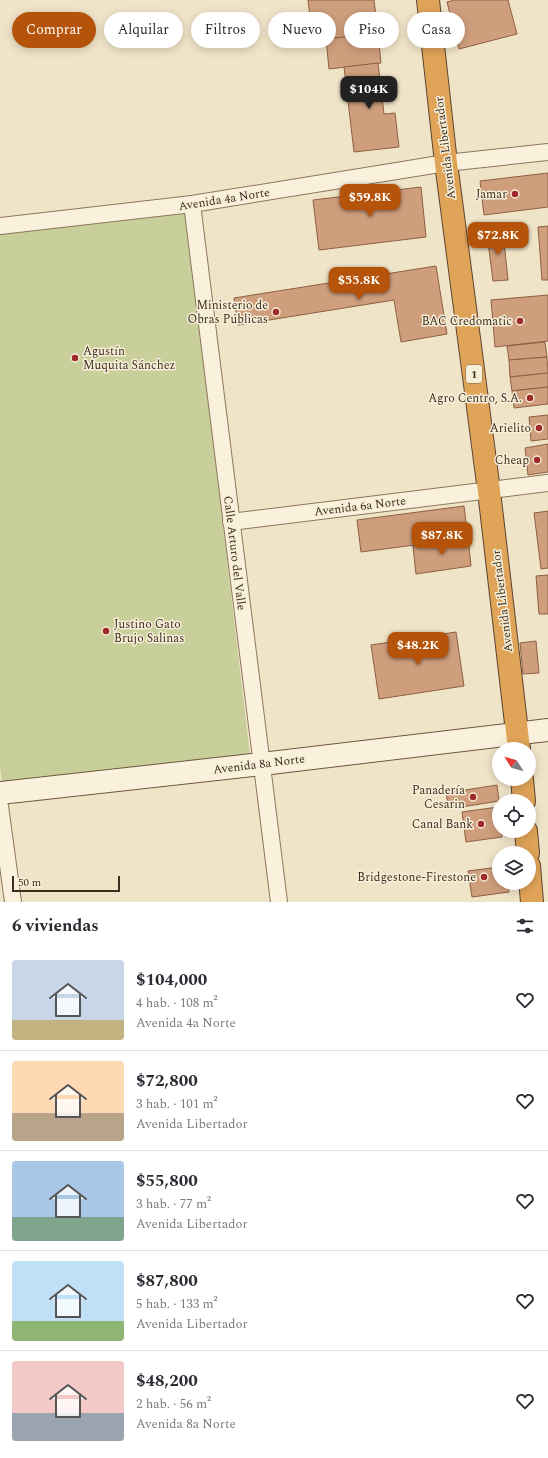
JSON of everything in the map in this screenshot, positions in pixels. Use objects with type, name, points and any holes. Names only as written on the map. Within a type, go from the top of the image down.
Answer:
[{"type":"highway","name":"Avenida Libertador","points":[[428,0],[446,163],[489,491],[519,741]]},
{"type":"highway","points":[[530,890],[530,902]]},
{"type":"street","name":"Avenida 4a Norte","points":[[0,226],[192,204],[446,163],[548,152]]},
{"type":"street","name":"Calle Arturo del Valle","points":[[192,204],[279,902]]},
{"type":"street","name":"Avenida 6a Norte","points":[[231,522],[548,483]]},
{"type":"street","name":"Avenida 8a Norte","points":[[0,793],[262,764],[519,741],[548,730]]},
{"type":"street","points":[[0,806],[13,902]]},
{"type":"green space","points":[[186,211],[250,755],[2,784],[0,767],[0,233]]},
{"type":"building","points":[[308,0],[374,0],[375,12],[344,12],[344,37],[336,38],[336,12],[309,12]]},
{"type":"building","points":[[455,0],[508,0],[517,34],[465,47],[465,12],[450,12],[447,2]]},
{"type":"building","points":[[344,37],[344,48],[380,48],[381,63],[329,69],[327,48],[336,48],[336,38]]},
{"type":"building","points":[[378,63],[384,114],[395,113],[399,147],[354,152],[344,67]]},
{"type":"building","name":"Jamar","points":[[548,173],[548,207],[484,215],[480,181]]},
{"type":"building","points":[[421,187],[426,237],[319,250],[313,200]]},
{"type":"building","points":[[548,226],[548,280],[542,280],[538,227]]},
{"type":"building","points":[[503,232],[508,280],[493,281],[487,234]]},
{"type":"building","name":"Ministerio de Obras Públicas","points":[[436,266],[447,334],[401,342],[394,300],[238,325],[234,298]]},
{"type":"building","name":"BAC Credomatic","points":[[548,295],[548,341],[495,347],[491,300]]},
{"type":"building","points":[[545,342],[547,357],[509,360],[507,346]]},
{"type":"building","points":[[547,357],[548,373],[510,377],[509,360]]},
{"type":"building","points":[[548,373],[548,387],[512,391],[510,377]]},
{"type":"building","name":"Agro Centro, S.A.","points":[[548,387],[548,404],[514,408],[512,391]]},
{"type":"building","name":"Arielito","points":[[548,415],[548,439],[531,441],[529,417]]},
{"type":"building","name":"Cheap","points":[[548,444],[548,472],[528,475],[525,448]]},
{"type":"building","points":[[464,506],[468,538],[361,552],[357,520]]},
{"type":"building","points":[[548,511],[548,568],[541,569],[534,513]]},
{"type":"building","points":[[468,538],[471,566],[416,574],[413,546]]},
{"type":"building","points":[[548,575],[548,614],[539,614],[536,576]]},
{"type":"building","points":[[456,632],[464,686],[379,699],[371,645]]},
{"type":"building","points":[[536,641],[539,673],[523,674],[520,643]]},
{"type":"building","name":"Panadería Cesarin","points":[[492,786],[497,786],[498,794],[492,794],[492,802],[449,809],[446,793]]},
{"type":"building","name":"Canal Bank","points":[[492,808],[492,838],[495,838],[466,842],[462,812]]},
{"type":"building","name":"Bridgestone-Firestone","points":[[492,868],[492,890],[509,890],[509,892],[472,897],[468,871]]},
{"type":"place","name":"Jamar","points":[[515,194]]},
{"type":"place","name":"Ministerio de Obras Públicas","points":[[276,312]]},
{"type":"place","name":"BAC Credomatic","points":[[520,321]]},
{"type":"place","name":"Agustín Muquita Sánchez","points":[[75,358]]},
{"type":"place","name":"Agro Centro, S.A.","points":[[530,398]]},
{"type":"place","name":"Arielito","points":[[539,428]]},
{"type":"place","name":"Cheap","points":[[537,460]]},
{"type":"place","name":"Justino Gato Brujo Salinas","points":[[106,631]]},
{"type":"place","name":"Panadería Cesarin","points":[[473,797]]},
{"type":"place","name":"Canal Bank","points":[[481,824]]},
{"type":"place","name":"Bridgestone-Firestone","points":[[484,877]]}]
